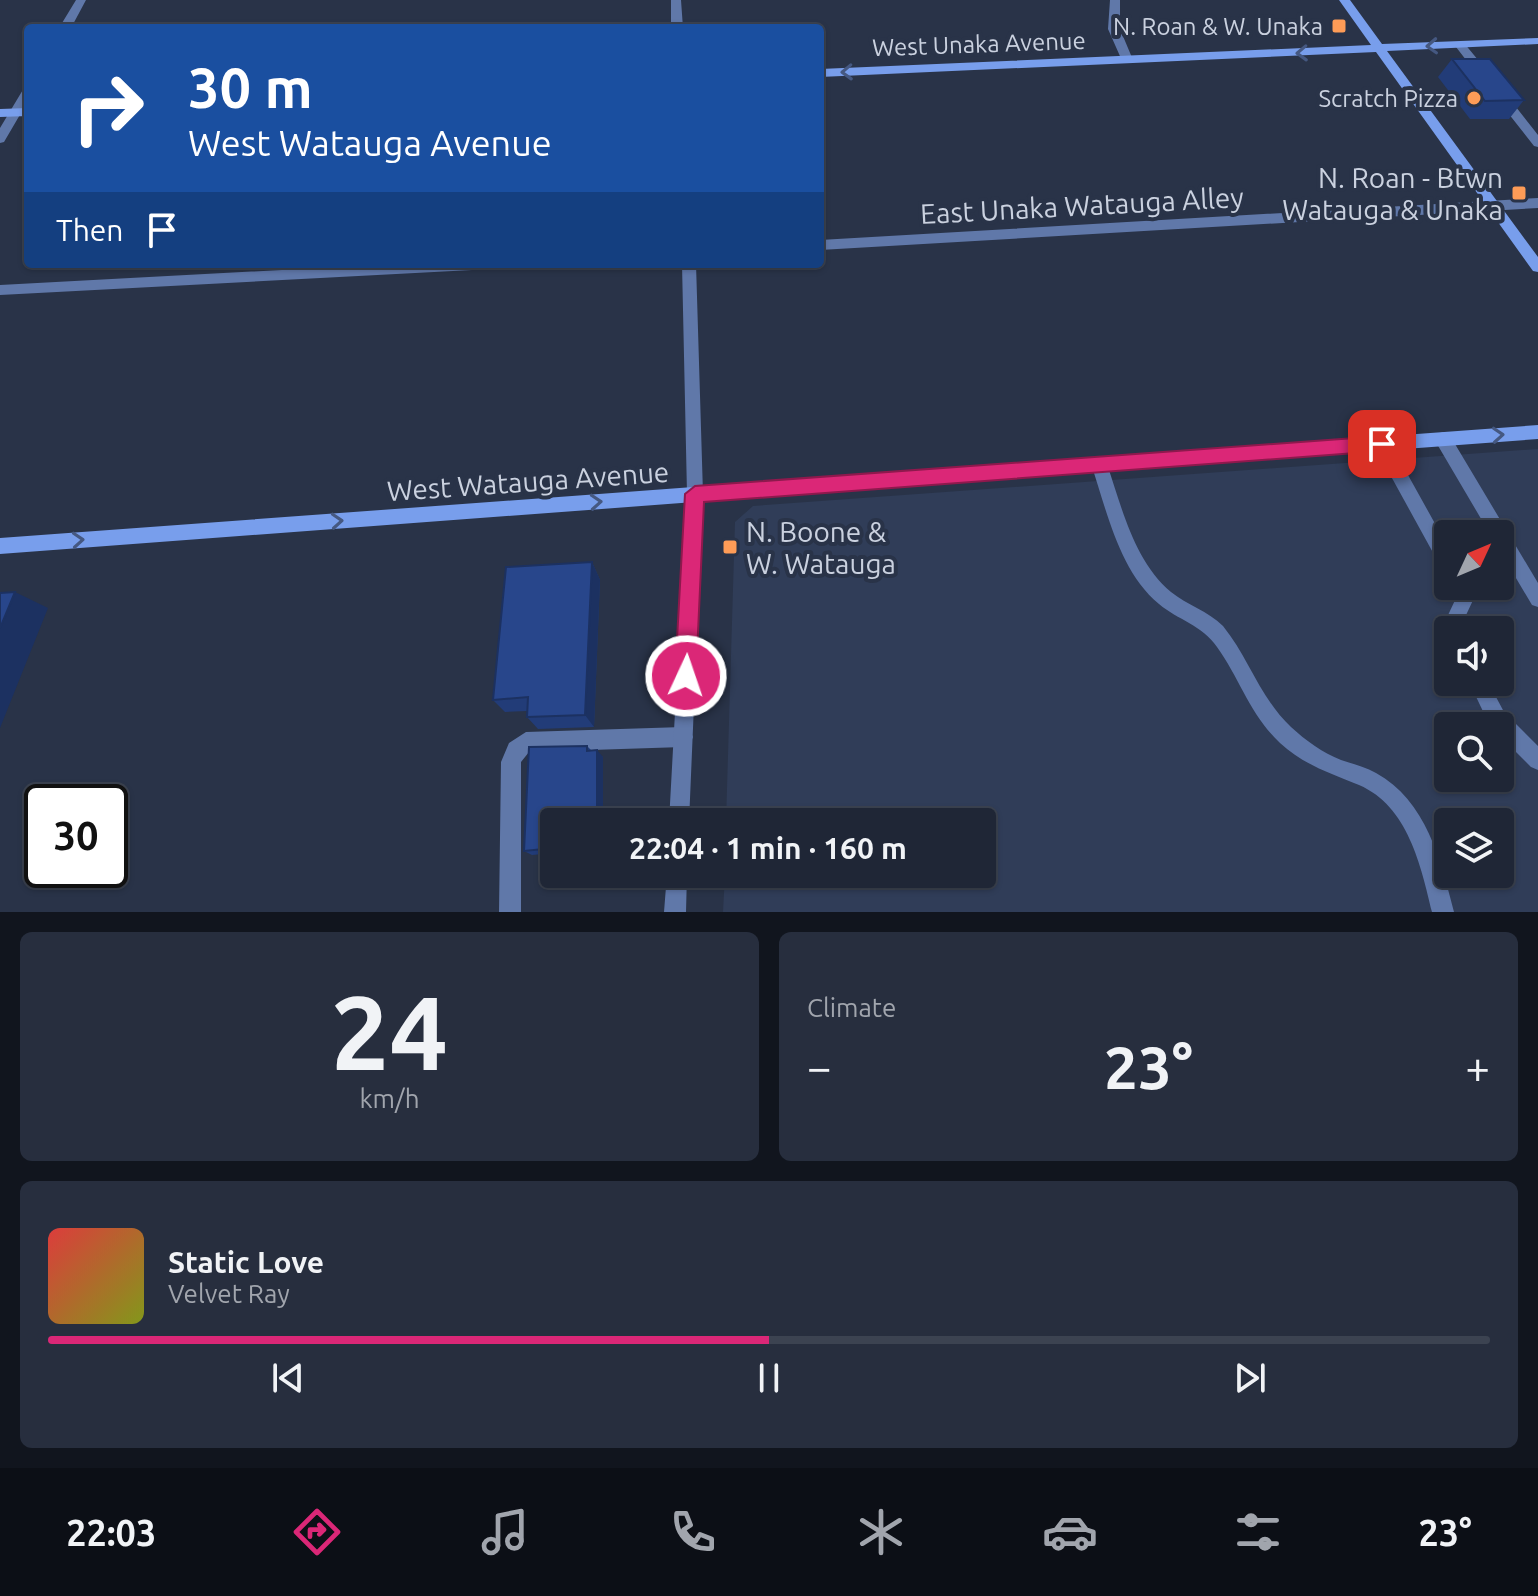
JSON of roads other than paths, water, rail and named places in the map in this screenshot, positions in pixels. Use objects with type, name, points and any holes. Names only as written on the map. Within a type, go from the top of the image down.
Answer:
[{"type":"main road","points":[[1344,0],[1538,267]]},
{"type":"main road","name":"West Unaka Avenue","points":[[824,73],[1538,41]]},
{"type":"main road","points":[[0,113],[22,112]]},
{"type":"main road","name":"West Watauga Avenue","points":[[0,546],[1538,432]]},
{"type":"street","points":[[67,24],[81,0]]},
{"type":"street","points":[[676,0],[677,24]]},
{"type":"street","points":[[1115,0],[1114,29],[1127,60]]},
{"type":"street","points":[[1460,45],[1538,143]]},
{"type":"street","points":[[0,139],[22,112]]},
{"type":"street","name":"East Unaka Watauga Alley","points":[[824,245],[1538,203]]},
{"type":"street","points":[[0,290],[415,268]]},
{"type":"street","points":[[680,808],[695,494],[689,268]]},
{"type":"street","points":[[1443,439],[1492,520]]},
{"type":"street","points":[[1382,444],[1434,538]]},
{"type":"street","points":[[1099,464],[1124,532],[1150,582],[1167,599],[1196,615],[1218,633],[1250,691],[1271,720],[1306,752],[1334,768],[1368,779],[1393,796],[1413,822],[1434,874],[1443,912]]},
{"type":"street","points":[[1514,558],[1538,599]]},
{"type":"street","points":[[1485,696],[1497,719],[1538,760]]},
{"type":"street","points":[[510,912],[511,762],[516,750],[526,742],[683,737]]},
{"type":"street","points":[[675,912],[676,888]]},
{"type":"place","name":"N. Roan & W. Unaka","points":[[1339,26]]},
{"type":"place","name":"Scratch Pizza","points":[[1474,98]]},
{"type":"place","name":"N. Roan - Btwn Watauga & Unaka","points":[[1519,193]]},
{"type":"place","name":"N. Boone & W. Watauga","points":[[730,547]]}]
